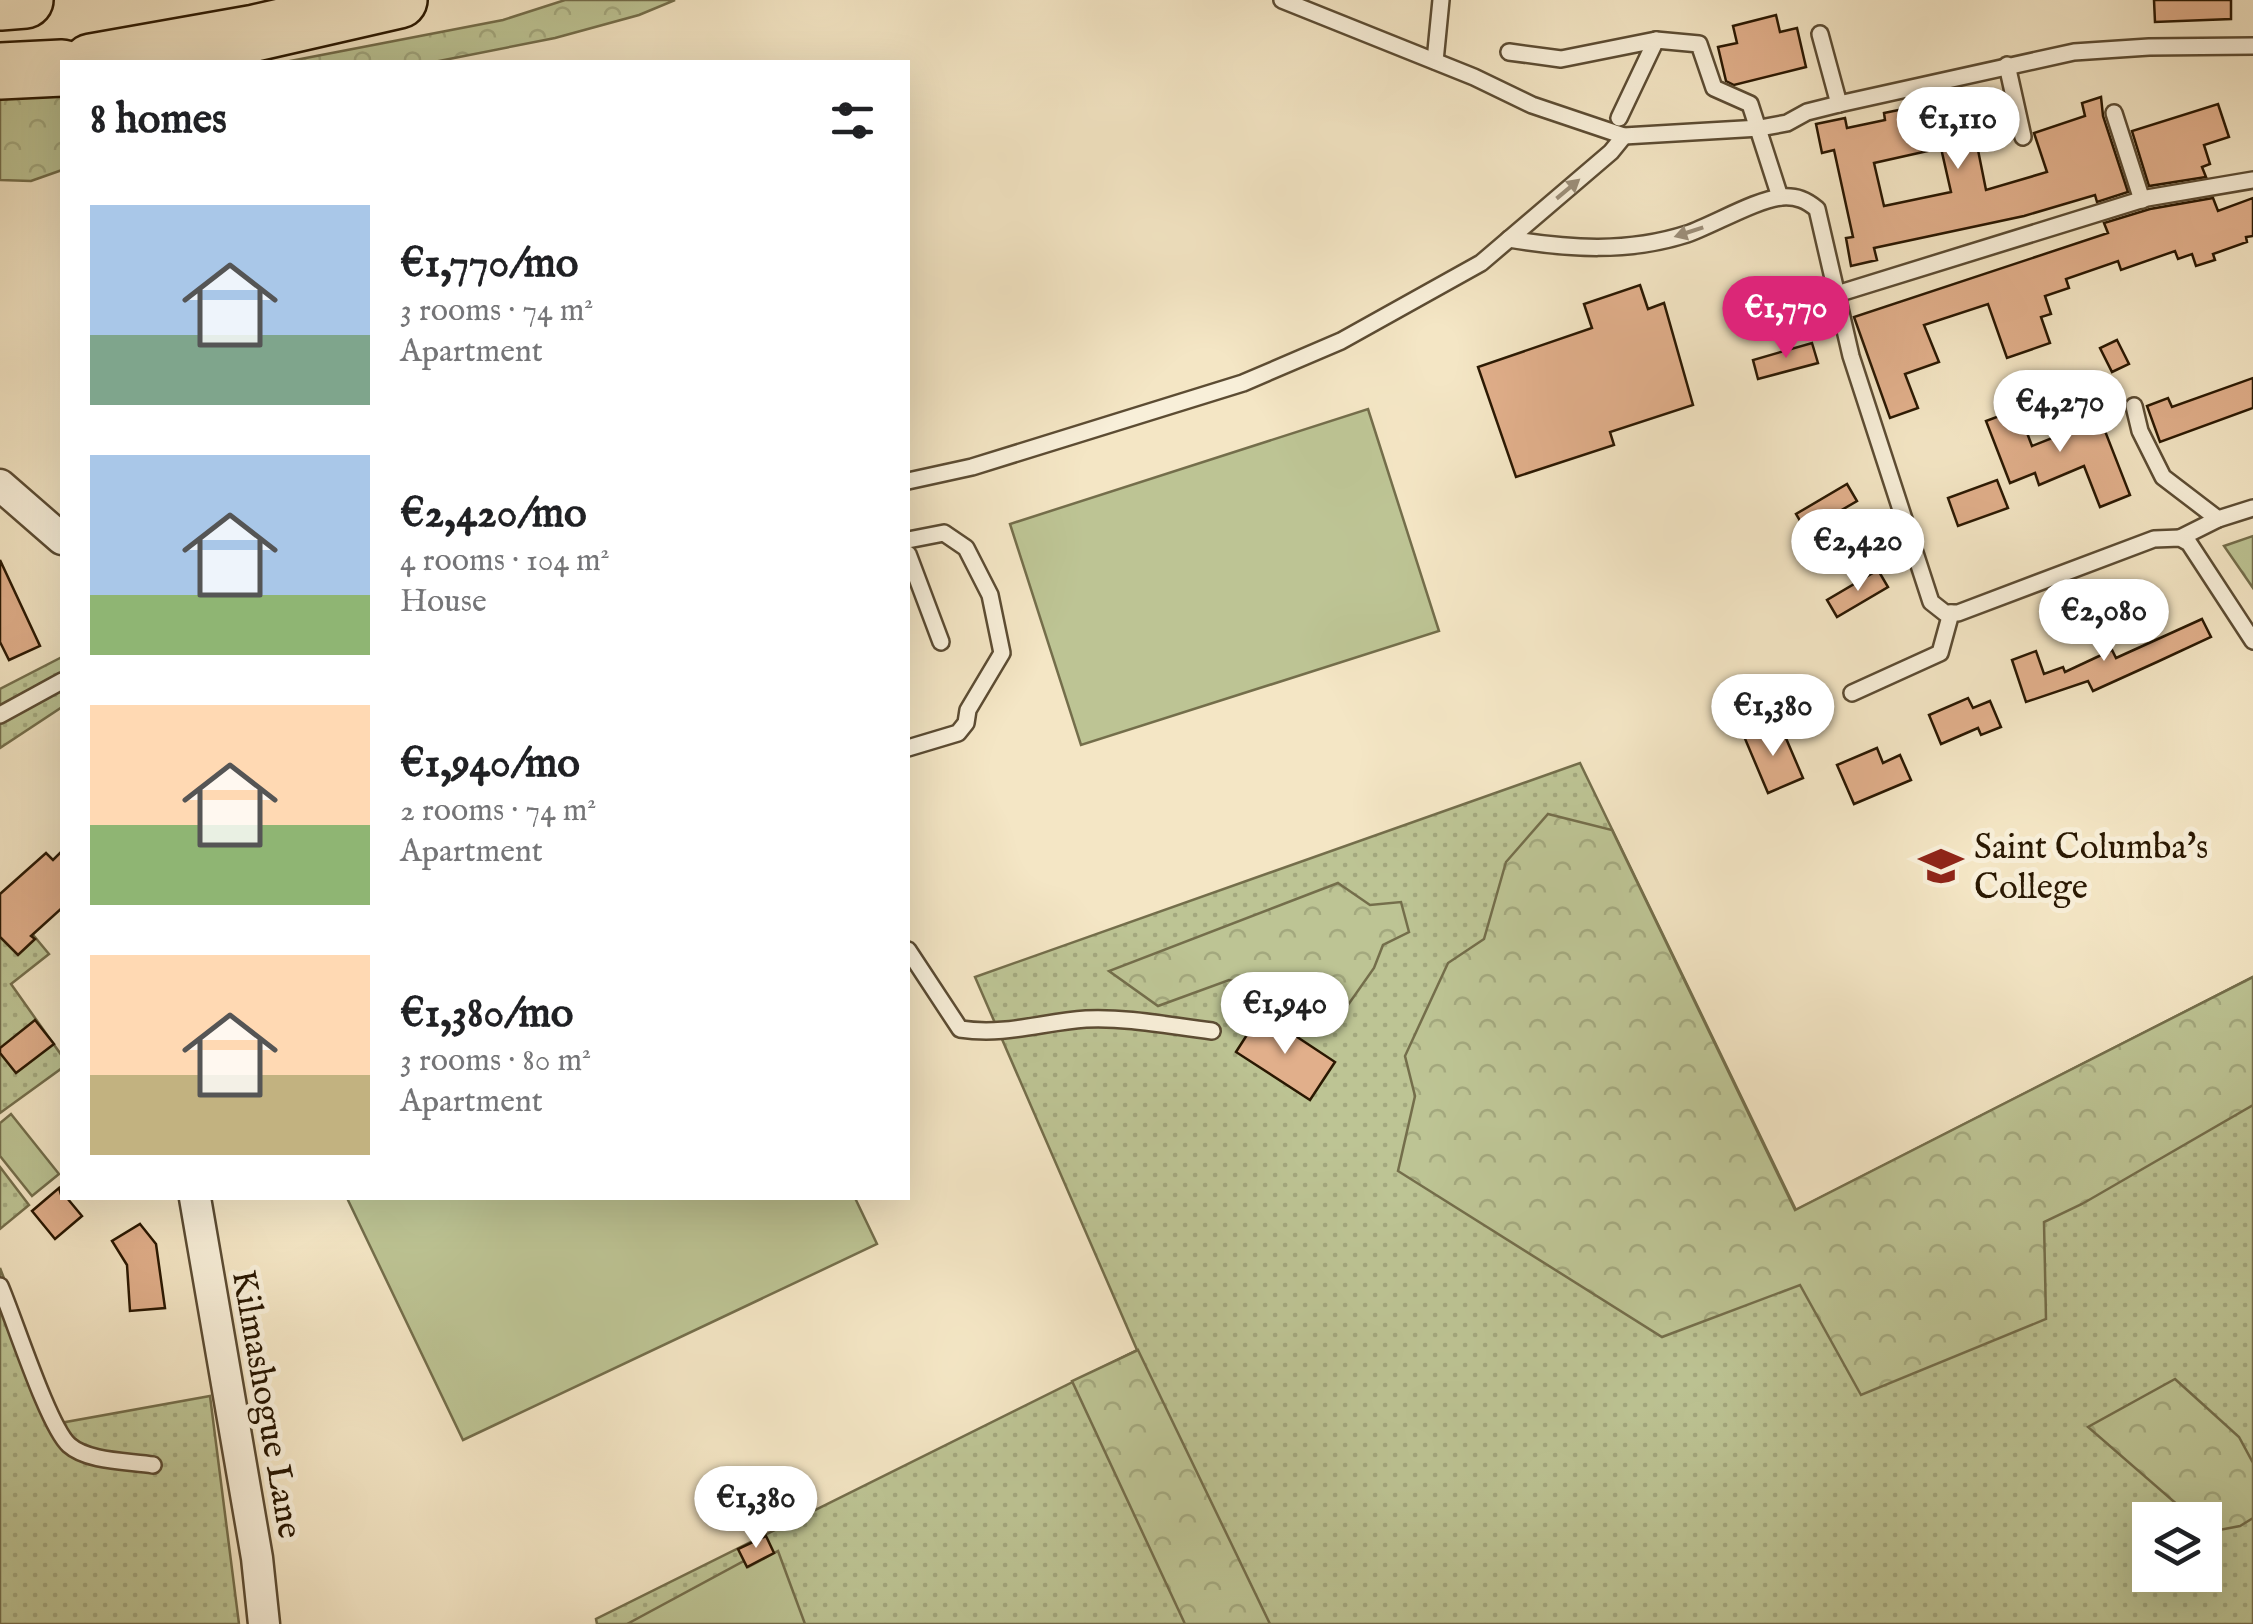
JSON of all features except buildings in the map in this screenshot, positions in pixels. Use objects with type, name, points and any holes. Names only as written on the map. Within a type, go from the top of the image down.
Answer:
[{"type":"highway","points":[[0,2],[26,0]]},
{"type":"highway","points":[[102,60],[254,33],[399,0]]},
{"type":"highway","points":[[0,71],[60,68]]},
{"type":"street","points":[[0,485],[60,538]]},
{"type":"street","name":"Kilmashogue Lane","points":[[195,1200],[257,1558],[264,1624]]},
{"type":"lane","points":[[1282,0],[1435,61],[1532,105],[1624,136],[1788,123],[1808,112],[1839,104],[2074,52],[2253,46]]},
{"type":"lane","points":[[1435,61],[1442,0]]},
{"type":"lane","points":[[1820,34],[1839,104]]},
{"type":"lane","points":[[1619,118],[1656,40]]},
{"type":"lane","points":[[1510,52],[1561,59],[1656,40],[1699,44],[1714,88],[1750,104],[1780,197]]},
{"type":"lane","points":[[2007,65],[2023,136]]},
{"type":"lane","points":[[2114,114],[2142,200]]},
{"type":"lane","points":[[910,481],[972,467],[1243,383],[1341,342],[1480,263],[1611,152],[1624,136]]},
{"type":"lane","points":[[1837,294],[2142,200],[2253,180]]},
{"type":"lane","points":[[1509,239],[1568,248],[1609,248],[1687,234],[1780,197],[1805,199],[1817,209],[1851,356],[1931,602],[1944,613],[1958,613],[2154,539],[2180,538],[2218,519],[2253,508]]},
{"type":"lane","points":[[2134,406],[2140,431],[2162,478],[2218,519]]},
{"type":"lane","points":[[910,540],[944,534],[966,548],[990,595],[1002,652],[978,689],[966,723],[958,732],[910,747]]},
{"type":"lane","points":[[2180,538],[2188,544],[2253,641]]},
{"type":"lane","points":[[910,559],[941,642]]},
{"type":"lane","points":[[1852,692],[1940,652],[1951,613]]},
{"type":"lane","points":[[0,715],[60,682]]},
{"type":"lane","points":[[910,953],[960,1029],[990,1034],[1086,1019],[1152,1022],[1212,1031]]},
{"type":"lane","points":[[0,1286],[45,1401],[68,1444],[87,1454],[153,1464]]},
{"type":"green space","points":[[565,0],[675,0],[639,15],[555,38],[444,60],[295,60],[503,20]]},
{"type":"green space","points":[[60,92],[60,171],[31,181],[0,180],[0,97]]},
{"type":"green space","points":[[1368,409],[1439,631],[1081,745],[1010,524]]},
{"type":"green space","points":[[2253,536],[2253,588],[2224,546]]},
{"type":"green space","points":[[60,658],[60,708],[0,748],[0,689]]},
{"type":"green space","points":[[1580,763],[1796,1210],[2253,977],[2253,1624],[597,1624],[596,1619],[1137,1350],[975,977]]},
{"type":"green space","points":[[1548,814],[1612,830],[1795,1210],[2253,977],[2253,1105],[2044,1222],[2046,1319],[1861,1395],[1800,1285],[1662,1337],[1398,1171],[1415,1096],[1405,1056],[1448,963],[1484,939],[1506,862]]},
{"type":"green space","points":[[1338,883],[1370,905],[1401,902],[1409,932],[1383,945],[1374,968],[1336,1022],[1296,994],[1229,980],[1158,1006],[1109,971]]},
{"type":"green space","points":[[0,895],[49,954],[11,984],[60,1053],[60,1069],[0,1113]]},
{"type":"green space","points":[[11,1114],[59,1174],[32,1196],[0,1156],[0,1123]]},
{"type":"green space","points":[[0,1167],[29,1205],[0,1229]]},
{"type":"green space","points":[[348,1200],[856,1200],[877,1244],[463,1440]]},
{"type":"green space","points":[[0,1268],[60,1423],[210,1396],[239,1624],[0,1624]]},
{"type":"green space","points":[[1138,1350],[1270,1624],[1185,1624],[1072,1381]]},
{"type":"green space","points":[[2175,1379],[2239,1437],[2253,1463],[2253,1518],[2222,1529],[2222,1502],[2174,1502],[2088,1427]]},
{"type":"green space","points":[[778,1551],[805,1624],[627,1624],[744,1561],[748,1567]]},
{"type":"place","name":"Saint Columba's College","points":[[1941,866]]}]
